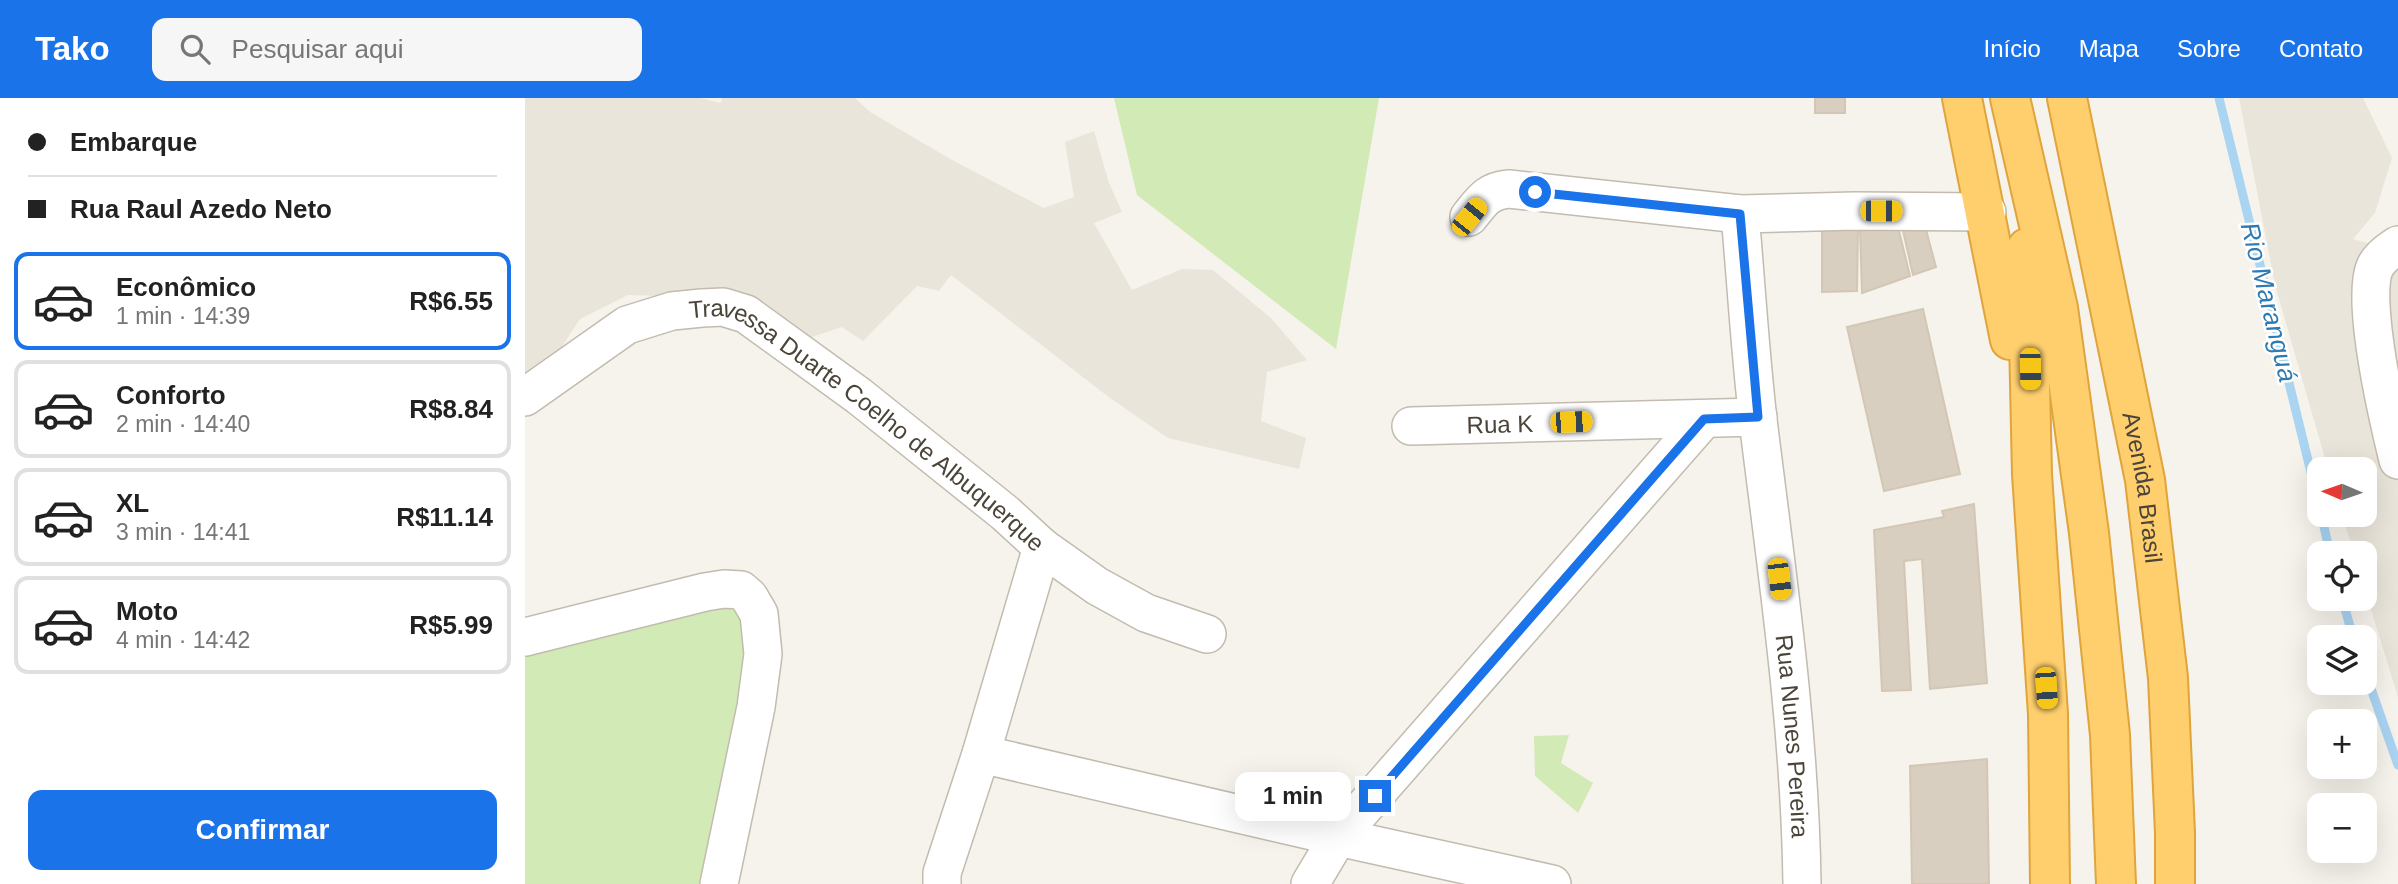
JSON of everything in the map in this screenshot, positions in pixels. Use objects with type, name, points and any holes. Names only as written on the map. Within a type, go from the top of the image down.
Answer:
[{"type":"highway","points":[[1962,98],[2007,317],[2032,474]]},
{"type":"highway","points":[[2010,98],[2058,308],[2089,533],[2110,736],[2116,884]]},
{"type":"highway","name":"Avenida Brasil","points":[[2067,98],[2145,480],[2168,678],[2175,884]]},
{"type":"highway","points":[[2026,159],[2032,474],[2048,715],[2050,884]]},
{"type":"street","points":[[1469,217],[1485,198],[1495,191],[1509,189],[1740,214],[1987,212]]},
{"type":"street","name":"Rua Nunes Pereira","points":[[1740,214],[1758,417],[1786,634],[1801,820],[1802,884]]},
{"type":"street","points":[[2398,245],[2383,256],[2375,268],[2370,301],[2388,420],[2398,460]]},
{"type":"street","name":"Travessa Duarte Coelho de Albuquerque","points":[[525,397],[627,325],[672,311],[723,307],[746,314],[859,396],[1005,513],[1042,547],[1097,586],[1146,613],[1207,634]]},
{"type":"street","name":"Rua K","points":[[1411,426],[1758,417]]},
{"type":"street","points":[[1310,884],[1338,838],[1704,419]]},
{"type":"street","points":[[942,884],[942,873],[981,754],[1042,547]]},
{"type":"street","points":[[525,637],[705,592],[741,590],[749,597],[758,614],[763,654],[756,707],[719,884]]},
{"type":"street","points":[[981,754],[1338,838],[1552,884]]},
{"type":"shaded area","points":[[525,98],[700,98],[721,103],[722,98],[855,98],[870,112],[952,160],[1044,208],[1074,197],[1065,142],[1094,131],[1109,183],[1122,212],[1094,223],[1132,290],[1182,269],[1213,270],[1271,318],[1307,360],[1267,372],[1261,421],[1306,438],[1299,469],[1168,438],[1110,398],[951,275],[939,291],[917,286],[863,341],[842,327],[809,338],[760,299],[628,295],[580,319],[557,354],[525,377]]},
{"type":"shaded area","points":[[2239,98],[2363,98],[2392,158],[2375,213],[2353,239],[2398,252],[2398,697],[2371,611],[2377,611],[2377,541],[2350,541],[2346,527],[2377,527],[2377,457],[2325,457],[2275,285]]},
{"type":"green space","points":[[1114,98],[1379,98],[1336,349],[1137,195]]},
{"type":"green space","points":[[728,602],[746,619],[753,664],[709,884],[525,884],[525,647]]},
{"type":"green space","points":[[1569,735],[1561,763],[1593,783],[1578,813],[1535,776],[1534,736]]},
{"type":"building","points":[[1815,98],[1845,98],[1845,113],[1815,113]]},
{"type":"building","points":[[1902,226],[1925,226],[1936,267],[1913,275]]},
{"type":"building","points":[[1858,227],[1857,291],[1822,292],[1822,228]]},
{"type":"building","points":[[1898,227],[1910,276],[1862,293],[1860,229]]},
{"type":"building","points":[[1923,309],[1960,474],[1884,491],[1847,327]]},
{"type":"building","points":[[1974,504],[1987,683],[1930,689],[1922,559],[1904,561],[1911,690],[1882,691],[1874,530],[1944,517],[1942,511]]},
{"type":"building","points":[[1987,759],[1989,884],[1912,884],[1910,766]]},
{"type":"waterway","name":"Rio Maranguá","points":[[2219,98],[2307,457]]},
{"type":"waterway","name":"Rio Maranguá","points":[[2324,527],[2327,541]]},
{"type":"waterway","name":"Rio Maranguá","points":[[2346,611],[2350,625]]},
{"type":"waterway","name":"Rio Maranguá","points":[[2373,695],[2398,765]]},
{"type":"route","points":[[1375,796],[1704,419],[1758,417],[1740,214],[1535,192]]}]
